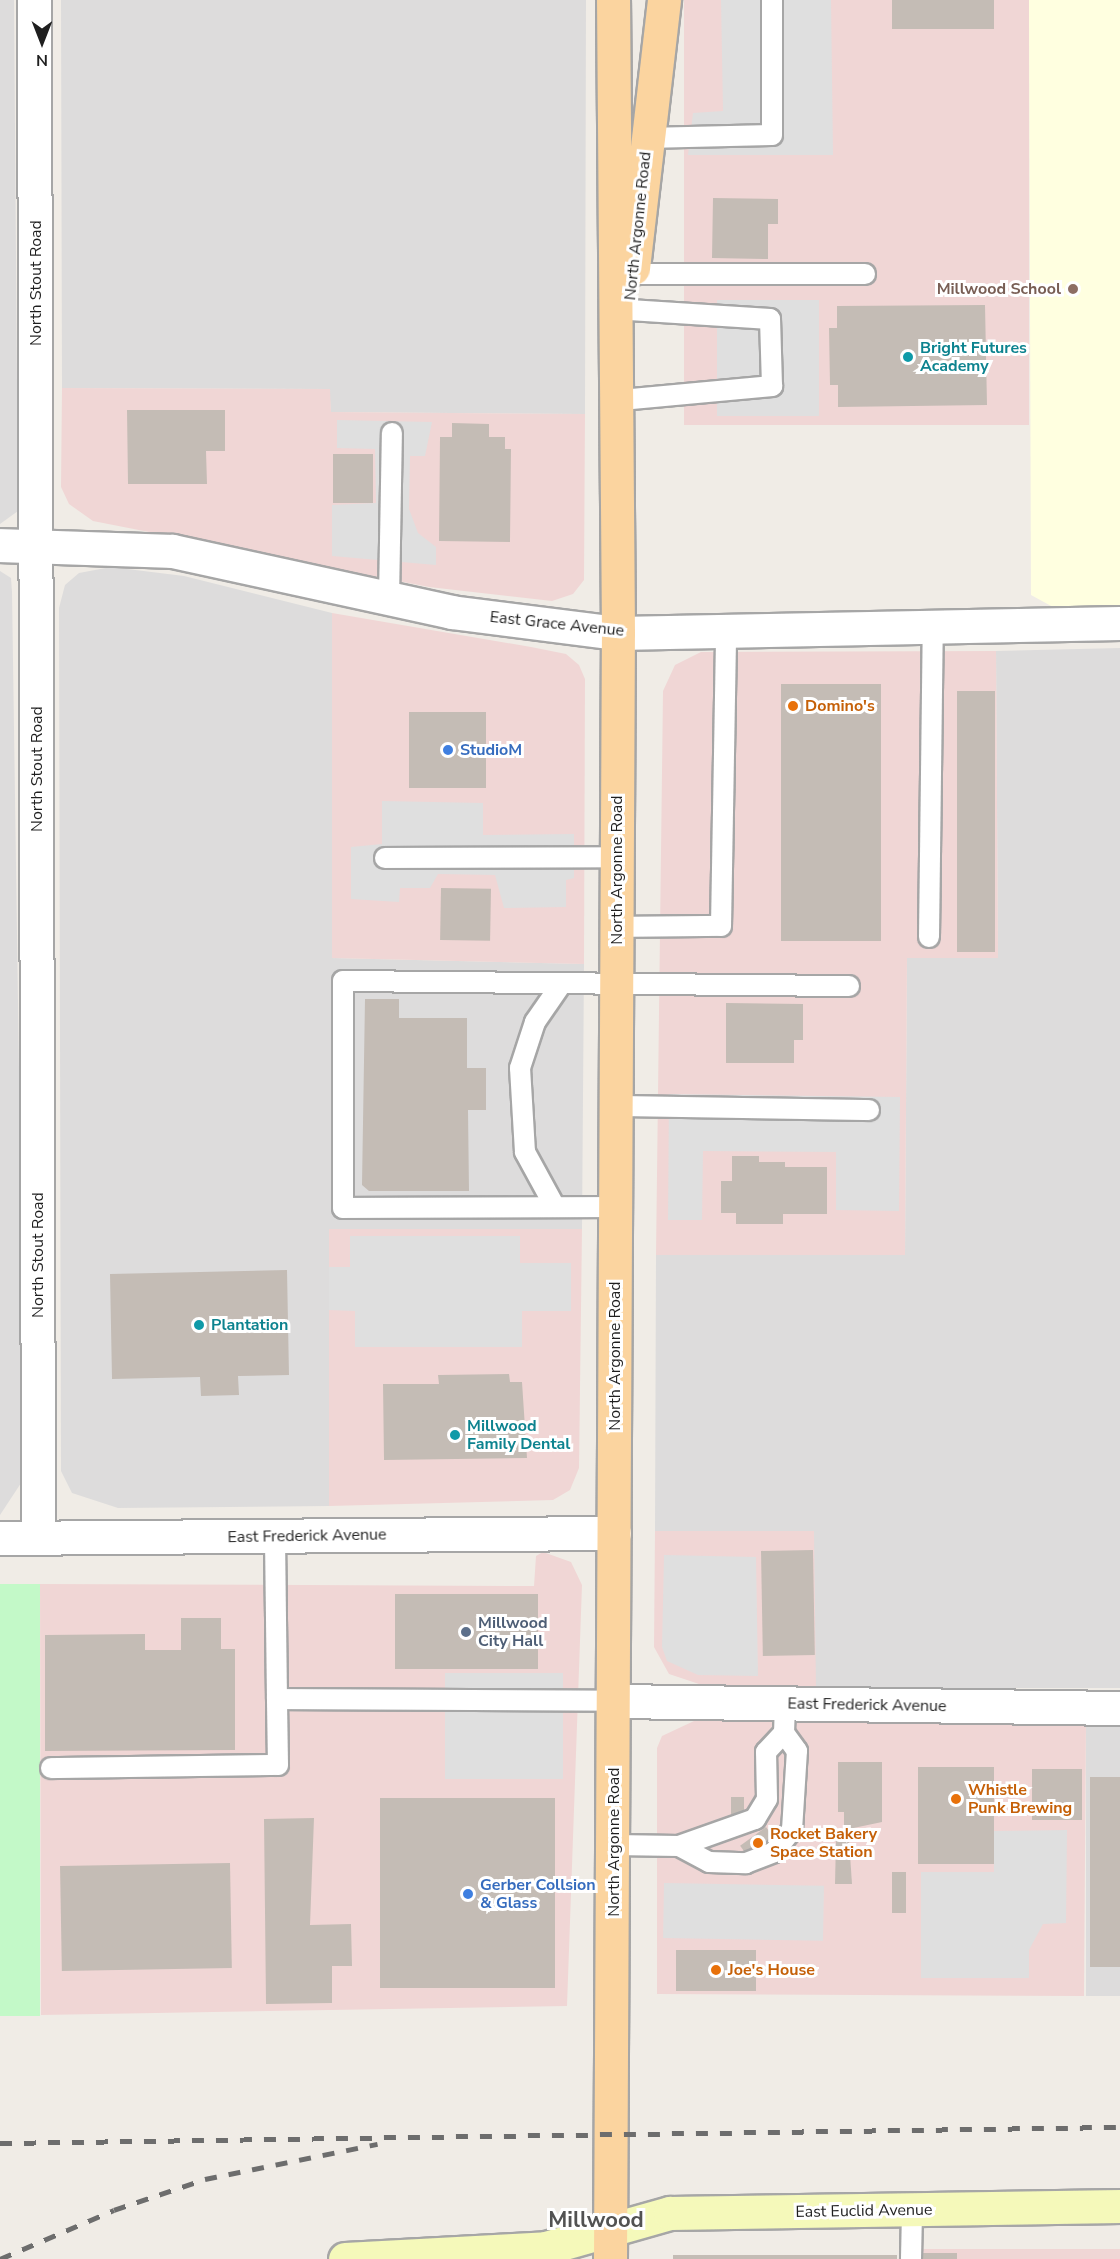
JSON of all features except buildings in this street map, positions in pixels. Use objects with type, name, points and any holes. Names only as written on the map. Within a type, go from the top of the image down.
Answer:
[{"type":"main road","name":"North Argonne Road","points":[[611,2244],[618,633],[613,0]]},
{"type":"main road","name":"North Argonne Road","points":[[616,452],[646,138],[664,0]]},
{"type":"street","name":"North Stout Road","points":[[34,0],[38,1538]]},
{"type":"street","name":"East Grace Avenue","points":[[0,545],[37,544],[172,551],[390,599],[618,633],[1120,623]]},
{"type":"street","name":"East Frederick Avenue","points":[[0,1538],[614,1533]]},
{"type":"street","name":"East Frederick Avenue","points":[[614,1701],[785,1718],[1120,1708]]},
{"type":"street","name":"East Euclid Avenue","points":[[345,2259],[611,2244],[670,2213],[1120,2206]]},
{"type":"lane","points":[[646,138],[772,135],[772,0]]},
{"type":"lane","points":[[633,274],[865,274]]},
{"type":"lane","points":[[621,400],[772,386],[770,319],[629,309]]},
{"type":"lane","points":[[390,599],[392,433]]},
{"type":"lane","points":[[929,937],[933,625]]},
{"type":"lane","points":[[617,927],[721,926],[726,630]]},
{"type":"lane","points":[[385,858],[617,857]]},
{"type":"lane","points":[[615,1207],[343,1208],[342,981],[849,986]]},
{"type":"lane","points":[[555,1207],[525,1152],[520,1068],[535,1022],[562,983]]},
{"type":"lane","points":[[616,1106],[869,1110]]},
{"type":"lane","points":[[51,1768],[278,1765],[275,1537]]},
{"type":"lane","points":[[276,1699],[614,1701]]},
{"type":"lane","points":[[614,1845],[679,1845],[755,1819],[766,1799],[766,1752],[785,1718]]},
{"type":"lane","points":[[679,1845],[709,1862],[746,1863],[774,1852],[792,1830],[797,1751],[785,1718]]},
{"type":"lane","points":[[911,2259],[912,2210]]},
{"type":"shaded area","points":[[0,0],[14,0],[18,511],[0,524]]},
{"type":"shaded area","points":[[61,0],[586,0],[585,414],[331,412],[329,389],[62,388]]},
{"type":"shaded area","points":[[684,0],[1029,0],[1029,425],[684,425]]},
{"type":"shaded area","points":[[721,0],[831,0],[833,155],[688,155],[693,113],[723,111]]},
{"type":"shaded area","name":"Millwood School","points":[[1029,0],[1120,0],[1120,607],[1053,607],[1031,595]]},
{"type":"shaded area","points":[[717,300],[819,300],[819,416],[717,416]]},
{"type":"shaded area","points":[[62,388],[330,389],[331,412],[585,414],[584,580],[573,594],[552,601],[429,587],[93,521],[69,504],[61,487]]},
{"type":"shaded area","points":[[337,420],[432,422],[425,456],[410,456],[409,509],[418,533],[436,547],[436,565],[332,556],[332,505],[376,503],[375,449],[337,448]]},
{"type":"shaded area","points":[[111,567],[184,576],[332,613],[332,958],[584,964],[582,1229],[329,1229],[329,1506],[118,1508],[72,1493],[61,1471],[59,608],[65,585],[79,573]]},
{"type":"shaded area","points":[[0,571],[11,578],[12,592],[25,1477],[0,1515]]},
{"type":"shaded area","points":[[332,613],[566,654],[579,665],[585,679],[584,964],[332,958]]},
{"type":"shaded area","points":[[1120,648],[1120,1688],[816,1688],[655,1531],[656,1255],[905,1254],[907,958],[998,958],[996,651]]},
{"type":"shaded area","points":[[996,651],[998,958],[907,958],[905,1255],[656,1255],[663,691],[675,665],[701,652]]},
{"type":"shaded area","points":[[382,801],[483,803],[483,835],[574,834],[574,878],[566,880],[566,907],[504,908],[495,875],[438,874],[430,888],[400,888],[399,902],[351,899],[351,847],[382,844]]},
{"type":"shaded area","points":[[669,1094],[900,1097],[899,1211],[836,1210],[836,1152],[703,1151],[702,1220],[668,1220]]},
{"type":"shaded area","points":[[329,1229],[582,1229],[579,1468],[570,1490],[553,1500],[329,1506]]},
{"type":"shaded area","points":[[350,1236],[520,1236],[520,1263],[571,1263],[571,1311],[522,1311],[522,1347],[355,1347],[355,1311],[329,1310],[329,1267],[350,1267]]},
{"type":"shaded area","points":[[655,1531],[814,1531],[816,1688],[699,1684],[669,1674],[654,1647]]},
{"type":"shaded area","points":[[543,1552],[571,1562],[582,1585],[567,2006],[41,2015],[40,1584],[534,1586],[536,1556]]},
{"type":"shaded area","points":[[664,1555],[756,1557],[758,1676],[698,1675],[667,1661],[662,1647]]},
{"type":"shaded area","points":[[445,1673],[563,1673],[563,1779],[445,1779]]},
{"type":"shaded area","points":[[694,1721],[1086,1721],[1084,1996],[657,1994],[657,1748],[662,1736]]},
{"type":"shaded area","points":[[1086,1721],[1120,1721],[1120,1996],[1086,1996]]},
{"type":"shaded area","points":[[1067,1830],[1066,1923],[1043,1924],[1029,1950],[1029,1978],[921,1978],[921,1872],[994,1872],[994,1831]]},
{"type":"shaded area","points":[[664,1883],[824,1886],[823,1941],[663,1938]]},
{"type":"shaded area","points":[[919,2249],[1120,2249],[1120,2259],[919,2259]]},
{"type":"green space","points":[[0,1584],[40,1584],[40,2016],[0,2016]]},
{"type":"railway","points":[[0,2143],[1120,2127]]},
{"type":"railway","points":[[0,2259],[114,2210],[205,2179],[377,2144]]},
{"type":"place","name":"Millwood School","points":[[1073,289]]},
{"type":"place","name":"Bright Futures Academy","points":[[908,357]]},
{"type":"place","name":"Domino's","points":[[793,706]]},
{"type":"place","name":"StudioM","points":[[448,750]]},
{"type":"place","name":"Plantation","points":[[199,1325]]},
{"type":"place","name":"Millwood Family Dental","points":[[455,1435]]},
{"type":"place","name":"Millwood City Hall","points":[[466,1632]]},
{"type":"place","name":"Whistle Punk Brewing","points":[[956,1799]]},
{"type":"place","name":"Rocket Bakery Space Station","points":[[758,1843]]},
{"type":"place","name":"Gerber Collsion & Glass","points":[[468,1894]]},
{"type":"place","name":"Joe's House","points":[[716,1970]]},
{"type":"district","name":"Millwood","points":[[596,2221]]}]
